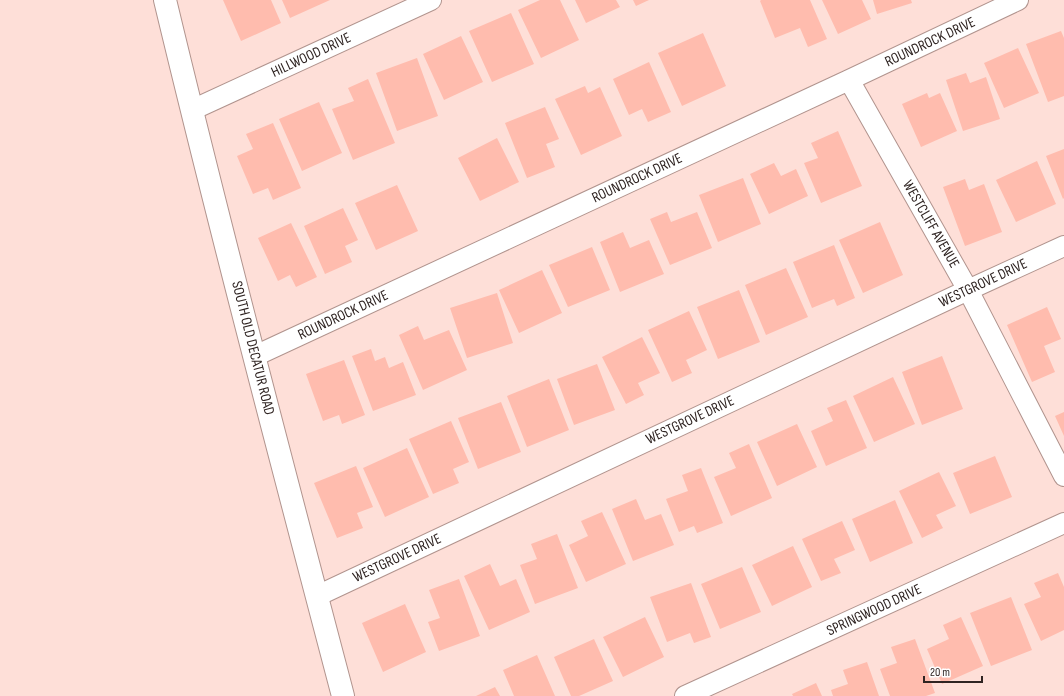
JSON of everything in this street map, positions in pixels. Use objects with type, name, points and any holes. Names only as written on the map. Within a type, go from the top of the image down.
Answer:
[{"type":"street","name":"SOUTH OLD DECATUR ROAD","points":[[165,0],[254,356],[343,696]]},
{"type":"street","name":"HILLWOOD DRIVE","points":[[192,110],[431,0]]},
{"type":"street","name":"ROUNDROCK DRIVE","points":[[254,356],[1018,0]]},
{"type":"street","name":"WESTCLIFF AVENUE","points":[[849,80],[968,290],[1064,476]]},
{"type":"street","name":"WESTGROVE DRIVE","points":[[317,596],[1064,246]]},
{"type":"street","name":"SPRINGWOOD DRIVE","points":[[685,696],[1064,523]]},
{"type":"building","points":[[223,0],[271,0],[281,23],[241,41]]},
{"type":"building","points":[[282,0],[330,0],[290,18]]},
{"type":"building","points":[[540,0],[560,0],[579,40],[541,58],[518,10]]},
{"type":"building","points":[[575,0],[616,0],[620,7],[586,23]]},
{"type":"building","points":[[633,0],[649,0],[636,6]]},
{"type":"building","points":[[810,0],[827,39],[808,47],[800,28],[775,38],[760,1]]},
{"type":"building","points":[[822,0],[862,0],[871,19],[838,34]]},
{"type":"building","points":[[873,0],[911,0],[912,3],[877,14]]},
{"type":"building","points":[[511,13],[534,64],[492,82],[469,31]]},
{"type":"building","points":[[1061,31],[1064,38],[1064,96],[1048,102],[1026,44]]},
{"type":"building","points":[[703,33],[726,86],[682,106],[658,53]]},
{"type":"building","points":[[461,36],[483,82],[444,100],[423,54]]},
{"type":"building","points":[[1018,48],[1039,93],[1004,108],[984,63]]},
{"type":"building","points":[[417,58],[438,116],[397,131],[376,73]]},
{"type":"building","points":[[649,62],[671,112],[648,122],[642,109],[629,115],[613,79]]},
{"type":"building","points":[[966,73],[970,83],[986,77],[1000,119],[963,131],[946,80]]},
{"type":"building","points":[[368,79],[395,143],[353,160],[332,109],[354,101],[348,88]]},
{"type":"building","points":[[585,86],[588,93],[600,87],[622,136],[581,155],[555,99]]},
{"type":"building","points":[[927,93],[929,98],[940,93],[957,131],[921,147],[902,104]]},
{"type":"building","points":[[319,102],[342,153],[302,171],[279,119]]},
{"type":"building","points":[[545,107],[559,139],[546,144],[555,167],[527,178],[505,123]]},
{"type":"building","points":[[273,123],[301,188],[273,200],[268,188],[253,194],[237,156],[253,149],[246,134]]},
{"type":"building","points":[[838,131],[862,186],[821,203],[804,163],[818,158],[811,143]]},
{"type":"building","points":[[497,138],[519,182],[480,201],[458,158]]},
{"type":"building","points":[[1064,149],[1064,198],[1063,199],[1046,156]]},
{"type":"building","points":[[1037,161],[1056,204],[1016,222],[996,180]]},
{"type":"building","points":[[774,163],[781,176],[796,169],[808,196],[769,214],[750,174]]},
{"type":"building","points":[[743,178],[761,224],[718,242],[699,195]]},
{"type":"building","points":[[965,179],[969,190],[984,184],[1002,232],[965,246],[943,187]]},
{"type":"building","points":[[397,185],[418,231],[376,250],[355,203]]},
{"type":"building","points":[[343,208],[358,240],[345,246],[352,262],[325,274],[304,226]]},
{"type":"building","points":[[667,212],[671,222],[697,212],[712,248],[670,265],[650,219]]},
{"type":"building","points":[[880,222],[903,275],[863,293],[839,240]]},
{"type":"building","points":[[291,223],[317,277],[296,287],[290,275],[278,281],[258,238]]},
{"type":"building","points":[[623,232],[630,248],[649,240],[664,274],[620,292],[600,242]]},
{"type":"building","points":[[834,245],[855,298],[837,306],[834,299],[812,308],[793,262]]},
{"type":"building","points":[[592,247],[610,290],[568,307],[549,265]]},
{"type":"building","points":[[786,268],[808,317],[766,335],[745,285]]},
{"type":"building","points":[[542,270],[562,313],[519,333],[499,290]]},
{"type":"building","points":[[739,290],[760,342],[718,359],[697,307]]},
{"type":"building","points":[[497,293],[513,343],[467,358],[450,308]]},
{"type":"building","points":[[1047,307],[1061,339],[1044,346],[1055,372],[1032,382],[1007,325]]},
{"type":"building","points":[[689,311],[707,350],[686,360],[692,373],[672,382],[648,330]]},
{"type":"building","points":[[418,326],[424,340],[449,330],[467,370],[423,390],[399,335]]},
{"type":"building","points":[[642,337],[660,373],[638,383],[644,395],[626,404],[602,357]]},
{"type":"building","points":[[371,349],[375,361],[385,357],[389,368],[403,362],[416,395],[373,411],[352,356]]},
{"type":"building","points":[[942,356],[963,409],[922,425],[902,372]]},
{"type":"building","points":[[344,360],[365,415],[342,424],[339,415],[323,421],[306,374]]},
{"type":"building","points":[[597,364],[615,410],[574,425],[557,379]]},
{"type":"building","points":[[893,377],[915,424],[874,442],[853,396]]},
{"type":"building","points":[[549,379],[569,430],[527,447],[507,396]]},
{"type":"building","points":[[846,400],[867,448],[826,466],[811,431],[833,421],[827,408]]},
{"type":"building","points":[[501,402],[521,452],[478,469],[458,418]]},
{"type":"building","points":[[1064,412],[1064,436],[1055,416]]},
{"type":"building","points":[[451,421],[469,462],[453,469],[459,483],[433,494],[409,439]]},
{"type":"building","points":[[797,424],[817,467],[777,486],[757,442]]},
{"type":"building","points":[[749,444],[772,498],[731,516],[714,477],[736,468],[729,453]]},
{"type":"building","points":[[407,448],[429,497],[385,517],[363,468]]},
{"type":"building","points":[[995,456],[1012,497],[970,514],[953,473]]},
{"type":"building","points":[[356,466],[373,507],[357,513],[363,528],[337,538],[314,483]]},
{"type":"building","points":[[701,468],[723,523],[697,533],[694,526],[679,532],[666,499],[688,491],[682,475]]},
{"type":"building","points":[[939,472],[956,506],[936,515],[943,528],[922,538],[899,491]]},
{"type":"building","points":[[636,499],[645,520],[661,514],[674,545],[633,561],[612,509]]},
{"type":"building","points":[[895,500],[913,543],[870,562],[852,519]]},
{"type":"building","points":[[602,512],[626,564],[586,582],[569,545],[588,536],[581,521]]},
{"type":"building","points":[[842,521],[855,550],[834,559],[841,573],[821,581],[802,539]]},
{"type":"building","points":[[557,534],[578,588],[535,604],[520,565],[537,559],[531,544]]},
{"type":"building","points":[[793,546],[812,587],[772,606],[752,565]]},
{"type":"building","points":[[490,564],[500,586],[516,579],[530,612],[489,630],[464,576]]},
{"type":"building","points":[[742,567],[761,612],[720,629],[701,584]]},
{"type":"building","points":[[1058,573],[1064,587],[1064,630],[1041,641],[1024,604],[1041,597],[1034,583]]},
{"type":"building","points":[[459,579],[480,636],[439,651],[428,622],[440,618],[429,590]]},
{"type":"building","points":[[691,583],[711,637],[694,643],[690,633],[667,642],[650,597]]},
{"type":"building","points":[[1011,597],[1032,650],[991,666],[970,613]]},
{"type":"building","points":[[405,604],[426,652],[383,672],[362,623]]},
{"type":"building","points":[[645,617],[664,657],[623,677],[603,637]]},
{"type":"building","points":[[961,617],[983,666],[942,684],[927,649],[949,639],[943,625]]},
{"type":"building","points":[[594,639],[613,681],[579,696],[571,696],[554,657]]},
{"type":"building","points":[[915,639],[935,693],[926,696],[890,696],[880,669],[897,663],[891,647]]},
{"type":"building","points":[[537,655],[555,696],[514,696],[503,670]]},
{"type":"building","points":[[867,662],[879,696],[833,696],[831,690],[848,684],[843,670]]},
{"type":"building","points":[[816,683],[822,696],[793,696],[792,694]]},
{"type":"building","points":[[495,687],[500,696],[476,696]]}]
